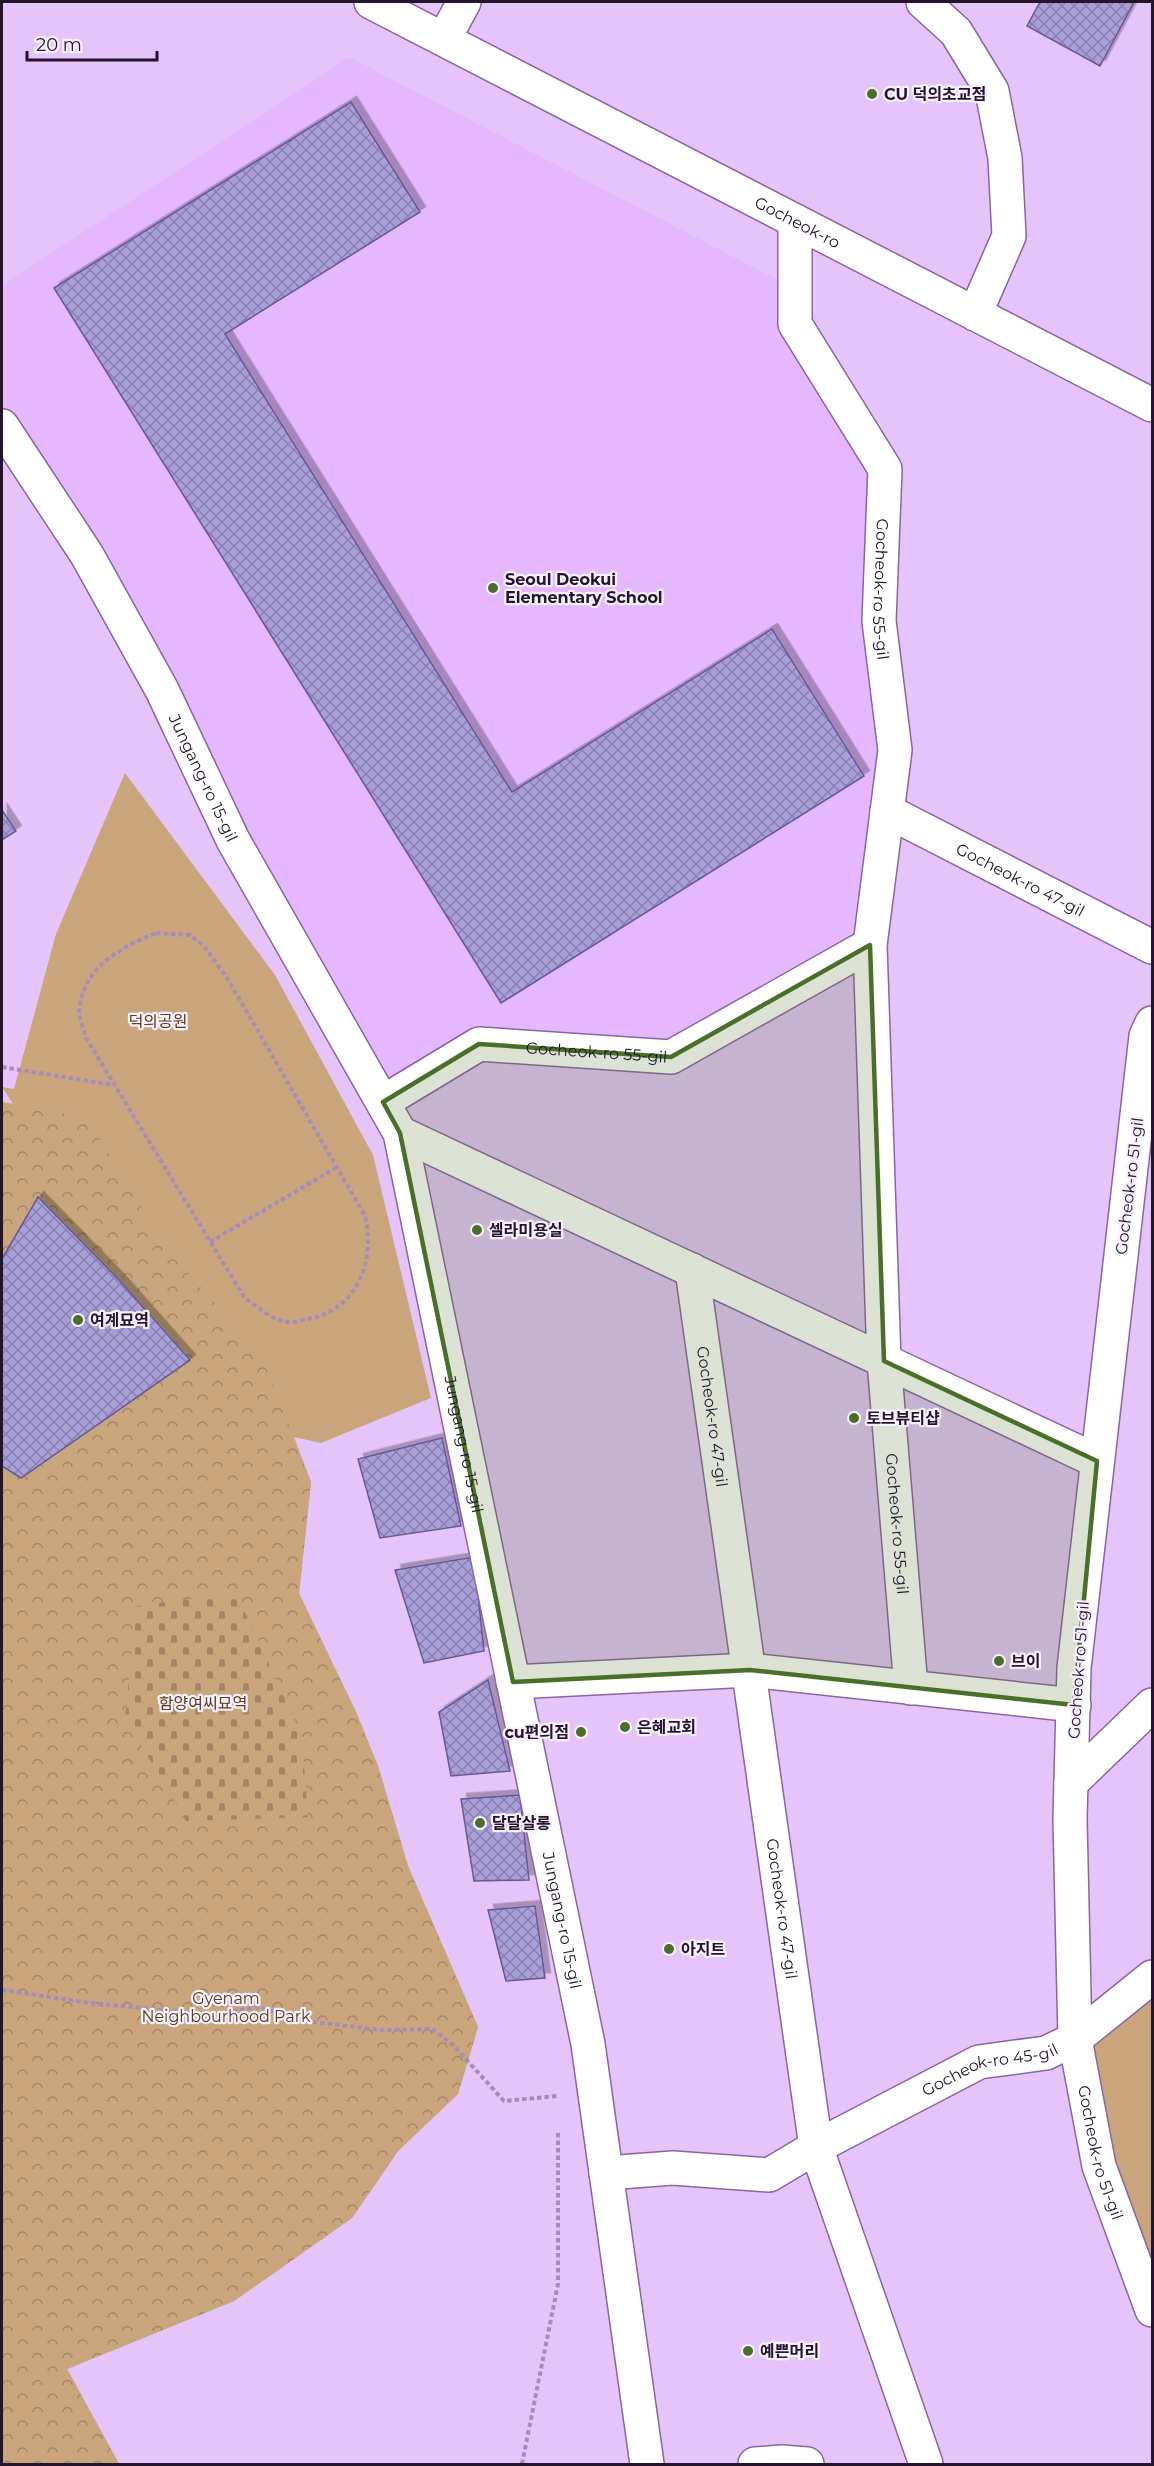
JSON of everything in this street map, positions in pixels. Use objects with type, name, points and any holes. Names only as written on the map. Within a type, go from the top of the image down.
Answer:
[{"type":"street","name":"Gocheok-ro","points":[[371,2],[1152,405]]},
{"type":"street","points":[[444,39],[464,2]]},
{"type":"street","points":[[923,2],[956,32],[992,91],[1005,158],[1009,236],[975,314]]},
{"type":"street","name":"Gocheok-ro 55-gil","points":[[795,220],[795,324],[885,469],[879,621],[896,750],[870,945],[884,1360],[911,1688]]},
{"type":"street","name":"Jungang-ro 15-gil","points":[[2,426],[87,555],[162,690],[234,840],[400,1133],[588,2044],[647,2464]]},
{"type":"street","name":"Gocheok-ro 47-gil","points":[[887,811],[1152,947]]},
{"type":"street","name":"Gocheok-ro 55-gil","points":[[383,1102],[479,1044],[671,1057],[870,945]]},
{"type":"street","name":"Gocheok-ro 51-gil","points":[[1152,1023],[1146,1036],[1074,1668],[1071,1783],[1075,2039],[1099,2166],[1152,2310]]},
{"type":"street","points":[[400,1133],[1097,1461]]},
{"type":"street","name":"Gocheok-ro 47-gil","points":[[692,1270],[816,2147]]},
{"type":"street","points":[[513,1682],[750,1670],[1074,1705]]},
{"type":"street","points":[[1071,1783],[1152,1705]]},
{"type":"street","name":"Gocheok-ro 45-gil","points":[[606,2173],[673,2168],[769,2175],[816,2147],[979,2062],[1046,2053],[1075,2039],[1152,1977]]},
{"type":"street","points":[[816,2147],[926,2464]]},
{"type":"street","points":[[755,2464],[782,2462],[807,2464]]},
{"type":"path","points":[[156,933],[190,935],[204,946],[229,981],[365,1216],[370,1235],[365,1267],[357,1288],[328,1314],[287,1322],[264,1311],[244,1297],[114,1085],[86,1038],[79,1011],[87,986],[102,962],[131,943],[156,933]]},
{"type":"path","points":[[2,1067],[114,1085]]},
{"type":"path","points":[[210,1242],[337,1167]]},
{"type":"path","points":[[2,1990],[90,2003],[216,2015],[256,2007],[314,2022],[381,2030],[432,2029],[454,2046],[504,2101],[595,2093]]},
{"type":"path","points":[[556,2096],[557,2108]]},
{"type":"path","points":[[522,2464],[558,2284],[558,2131]]},
{"type":"highlighted area","points":[[870,945],[884,1361],[1097,1461],[1074,1705],[750,1670],[513,1682],[400,1133],[383,1102],[479,1044],[671,1057]]},
{"type":"shaded area","name":"Seoul Deokui Elementary School","points":[[349,57],[795,289],[885,469],[895,750],[870,945],[671,1057],[479,1044],[383,1102],[2,426],[2,286]]},
{"type":"green space","name":"Gyenam Neighbourhood Park","points":[[125,773],[275,975],[373,1155],[431,1398],[321,1443],[294,1437],[311,1482],[299,1593],[356,1712],[378,1766],[408,1866],[478,2027],[458,2094],[398,2151],[352,2218],[234,2301],[67,2369],[119,2464],[2,2464],[2,1102],[13,1104],[2,1087],[14,1089],[56,934]]},
{"type":"green space","name":"Gyenam Neighbourhood Park","points":[[2,1102],[86,1118],[173,1256],[262,1357],[311,1482],[299,1594],[356,1712],[378,1766],[408,1866],[478,2027],[458,2094],[398,2151],[352,2218],[234,2301],[67,2369],[119,2464],[2,2464]]},
{"type":"green space","name":"함양여씨묘역","points":[[236,1593],[302,1736],[308,1817],[186,1821],[125,1718],[136,1606]]},
{"type":"green space","points":[[1152,1977],[1152,2310],[1075,2039]]},
{"type":"building","points":[[1040,2],[1134,2],[1100,66],[1027,26]]},
{"type":"building","points":[[351,102],[420,212],[225,334],[512,792],[772,629],[864,776],[501,1003],[54,288]]},
{"type":"building","points":[[2,810],[16,831],[2,840]]},
{"type":"building","name":"여계묘역","points":[[38,1197],[119,1280],[190,1360],[21,1478],[2,1466],[2,1259]]},
{"type":"building","points":[[442,1438],[461,1526],[380,1538],[358,1459]]},
{"type":"building","points":[[474,1557],[484,1651],[424,1663],[395,1570]]},
{"type":"building","points":[[488,1680],[510,1771],[451,1776],[439,1712]]},
{"type":"building","points":[[520,1795],[529,1880],[474,1881],[461,1799]]},
{"type":"building","points":[[535,1906],[545,1978],[506,1981],[488,1910]]},
{"type":"place","name":"CU 덕의초교점","points":[[872,94]]},
{"type":"place","name":"Seoul Deokui Elementary School","points":[[493,588]]},
{"type":"place","name":"셀라미용실","points":[[477,1230]]},
{"type":"place","name":"여계묘역","points":[[78,1320]]},
{"type":"place","name":"토브뷰티샵","points":[[854,1418]]},
{"type":"place","name":"브이","points":[[999,1661]]},
{"type":"place","name":"은혜교회","points":[[625,1727]]},
{"type":"place","name":"cu편의점","points":[[581,1732]]},
{"type":"place","name":"달달살롱","points":[[480,1823]]},
{"type":"place","name":"아지트","points":[[669,1949]]},
{"type":"place","name":"예쁜머리","points":[[748,2351]]},
{"type":"park label","name":"덕의공원","points":[[158,1021]]}]
